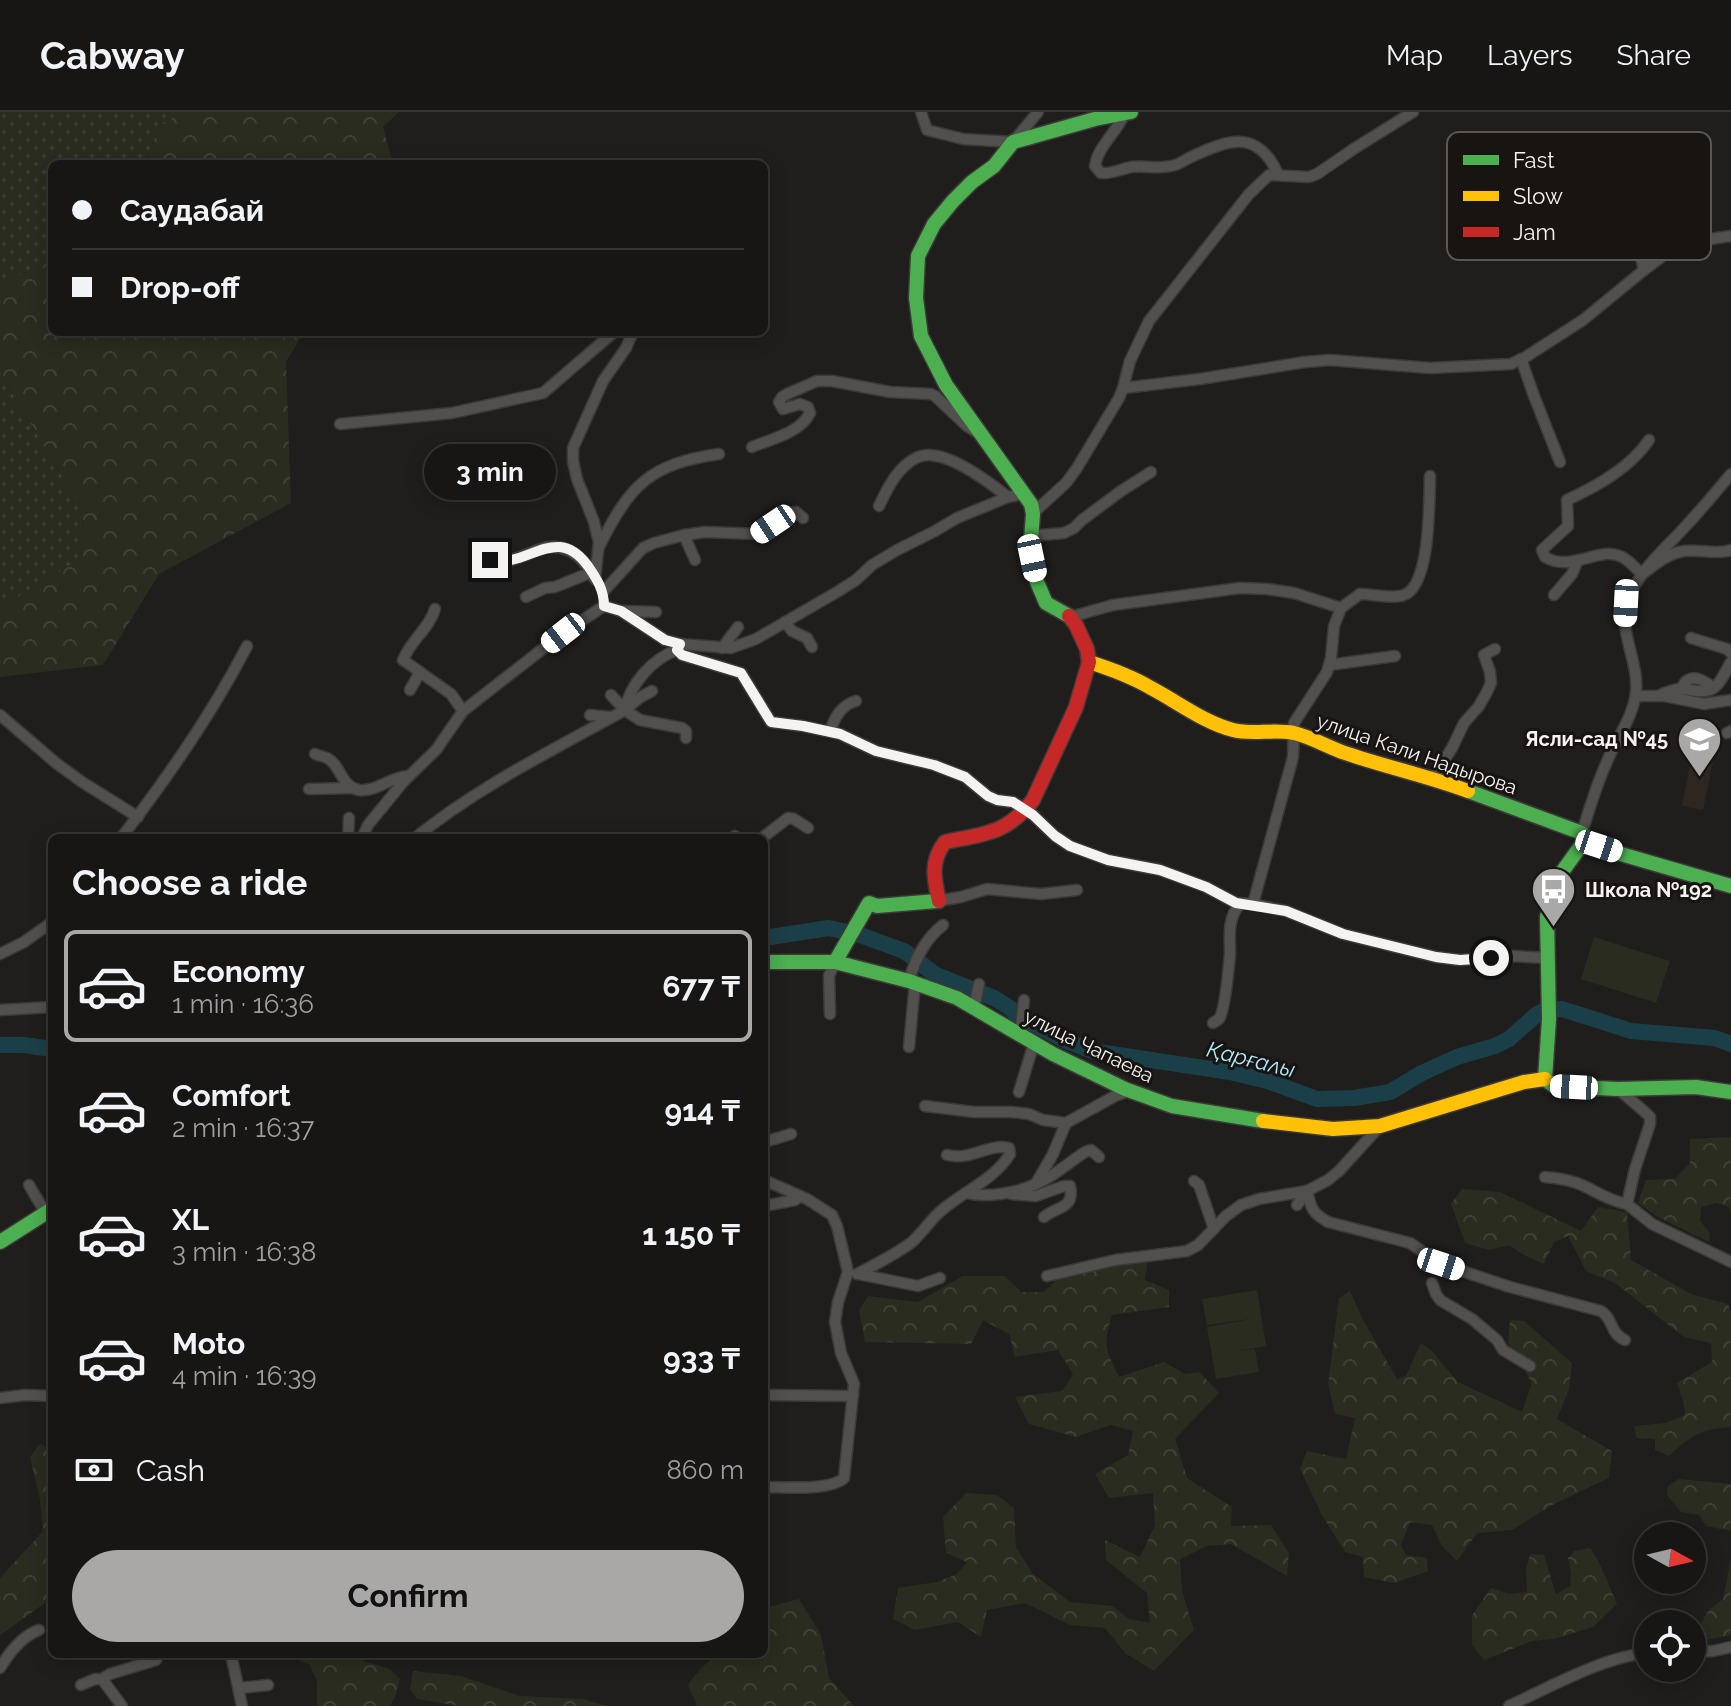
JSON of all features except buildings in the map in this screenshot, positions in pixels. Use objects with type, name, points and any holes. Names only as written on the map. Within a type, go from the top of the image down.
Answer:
[{"type":"street","points":[[921,112],[927,130],[963,139],[1013,142],[1128,113]]},
{"type":"street","points":[[938,901],[932,872],[936,854],[945,842],[996,832],[1026,811],[1076,707],[1089,662],[1082,636],[1070,617],[1043,599],[1030,549],[1031,504],[946,385],[921,336],[916,298],[918,256],[934,224],[965,188],[994,166],[1038,112]]},
{"type":"street","points":[[1033,513],[1066,483],[1077,468],[1123,388],[1130,361],[1149,321],[1249,194],[1269,175],[1309,177],[1317,174],[1413,112]]},
{"type":"street","points":[[1128,113],[1099,152],[1095,166],[1101,173],[1129,167],[1175,166],[1218,145],[1240,141],[1251,142],[1263,151],[1278,174]]},
{"type":"street","points":[[1711,239],[1731,236]]},
{"type":"street","points":[[1642,260],[1644,270]]},
{"type":"street","points":[[1123,388],[1330,360],[1430,368],[1511,364],[1583,320],[1657,260]]},
{"type":"street","points":[[340,424],[452,413],[543,393],[609,336]]},
{"type":"street","points":[[594,575],[599,549],[597,532],[577,479],[573,448],[603,381],[631,336]]},
{"type":"street","points":[[1521,359],[1560,462]]},
{"type":"street","points":[[752,447],[804,423],[810,413],[808,407],[800,404],[783,409],[779,402],[787,394],[817,381],[890,392],[931,394],[980,434]]},
{"type":"street","points":[[1642,574],[1621,556],[1605,555],[1577,562],[1555,562],[1549,560],[1542,550],[1568,526],[1567,500],[1624,466],[1649,440]]},
{"type":"street","points":[[599,549],[623,505],[649,477],[667,466],[690,458],[719,454]]},
{"type":"street","points":[[879,506],[898,472],[920,456],[934,456],[957,464],[1008,497]]},
{"type":"street","points":[[1030,536],[1064,533],[1074,528],[1151,472]]},
{"type":"street","points":[[1731,474],[1706,505],[1656,556],[1623,606],[1635,672],[1636,696],[1605,765],[1583,838],[1553,891],[1547,917],[1549,1019],[1545,1079],[1554,1086],[1618,1089],[1696,1087],[1731,1092]]},
{"type":"street","points":[[1253,904],[1293,757],[1294,723],[1321,683],[1329,665],[1334,626],[1341,608],[1360,594],[1400,596],[1412,589],[1420,572],[1427,542],[1430,476]]},
{"type":"street","points":[[621,611],[678,647],[731,648],[756,639],[837,592],[882,559],[957,518],[1023,494]]},
{"type":"street","points":[[604,591],[643,548],[705,532],[759,534],[789,513],[796,512],[803,518]]},
{"type":"street","points":[[930,542],[946,525]]},
{"type":"street","points":[[684,535],[695,560]]},
{"type":"street","points":[[490,560],[511,562],[543,548],[569,549],[594,575],[604,591],[604,606]]},
{"type":"street","points":[[1642,574],[1668,556],[1680,552],[1731,551]]},
{"type":"street","points":[[1554,595],[1572,574],[1577,562]]},
{"type":"street","points":[[526,597],[545,588],[594,575]]},
{"type":"street","points":[[1070,617],[1113,605],[1240,588],[1294,593],[1341,608]]},
{"type":"street","points":[[364,834],[409,776],[436,750],[463,711],[563,633],[604,606],[621,611],[656,612]]},
{"type":"street","points":[[435,609],[429,625],[403,660],[451,694],[463,711]]},
{"type":"street","points":[[785,622],[792,631],[807,638],[812,647]]},
{"type":"street","points":[[722,648],[738,627]]},
{"type":"street","points":[[1691,638],[1731,653]]},
{"type":"street","points":[[124,834],[197,734],[247,646]]},
{"type":"street","points":[[625,710],[630,692],[645,671],[678,647]]},
{"type":"street","points":[[678,647],[682,655],[741,673],[771,722],[831,731],[876,751],[934,765],[965,777],[988,796],[1013,802],[1070,846],[1108,860],[1160,870],[1240,904],[1286,911],[1343,934],[1436,957],[1460,960],[1511,956],[1547,958]]},
{"type":"street","points":[[1433,778],[1464,723],[1487,692],[1491,683],[1484,655],[1495,649]]},
{"type":"street","points":[[1329,665],[1395,656]]},
{"type":"street","name":"улица Кали Надырова","points":[[1089,662],[1121,672],[1189,711],[1233,730],[1295,733],[1345,753],[1433,778],[1583,838],[1731,886]]},
{"type":"street","points":[[1659,696],[1681,689],[1703,691],[1713,688],[1731,662]]},
{"type":"street","points":[[410,690],[420,672]]},
{"type":"street","points":[[421,834],[477,793],[625,710],[652,691]]},
{"type":"street","points":[[611,695],[640,720],[682,728],[686,731],[686,738]]},
{"type":"street","points":[[1636,696],[1659,696],[1704,704],[1731,700]]},
{"type":"street","points":[[831,731],[838,714],[856,701]]},
{"type":"street","points":[[0,715],[56,763],[138,817]]},
{"type":"street","points":[[590,715],[612,717]]},
{"type":"street","points":[[315,754],[329,759],[353,788]]},
{"type":"street","points":[[309,789],[363,790],[394,778],[409,776]]},
{"type":"street","points":[[348,834],[349,818]]},
{"type":"street","points":[[767,834],[788,818],[808,828]]},
{"type":"street","points":[[830,1014],[829,976],[869,903],[877,906],[938,901],[987,889],[1041,894],[1077,890]]},
{"type":"street","points":[[1213,1023],[1218,1019],[1223,1004],[1230,951],[1228,936],[1240,904]]},
{"type":"street","points":[[0,954],[48,925]]},
{"type":"street","points":[[909,1047],[914,965],[935,931],[943,925]]},
{"type":"street","name":"улица Чапаева","points":[[768,962],[835,962],[912,982],[975,1003],[1021,1030],[1034,1043],[1129,1091],[1172,1106],[1272,1122],[1333,1129],[1380,1126],[1524,1082],[1545,1079]]},
{"type":"street","points":[[975,1003],[979,984]]},
{"type":"street","points":[[1021,1030],[1024,1006]]},
{"type":"street","points":[[0,1010],[48,1007]]},
{"type":"street","points":[[1019,1092],[1034,1043]]},
{"type":"street","points":[[1618,1089],[1650,1117],[1627,1204]]},
{"type":"street","points":[[925,1106],[1029,1114],[1043,1120],[1066,1123],[1129,1091]]},
{"type":"street","points":[[1035,1185],[1066,1123]]},
{"type":"street","points":[[1047,1276],[1115,1260],[1187,1251],[1198,1245],[1241,1205],[1307,1191],[1328,1180],[1380,1126]]},
{"type":"street","points":[[768,1141],[791,1134]]},
{"type":"street","points":[[768,1487],[826,1486],[839,1483],[844,1478],[854,1384],[841,1353],[835,1322],[838,1302],[853,1273],[882,1261],[914,1240],[943,1209],[1006,1161],[1010,1154],[1009,1148],[1003,1146],[976,1154],[947,1155]]},
{"type":"street","points":[[966,1193],[1005,1193],[1035,1185],[1085,1152],[1091,1150],[1099,1157]]},
{"type":"street","points":[[1545,1177],[1583,1185],[1598,1195],[1627,1204],[1652,1224],[1731,1262]]},
{"type":"street","points":[[1194,1181],[1199,1185],[1214,1229]]},
{"type":"street","points":[[768,1182],[832,1215],[853,1273]]},
{"type":"street","points":[[29,1185],[48,1209]]},
{"type":"street","points":[[1005,1193],[1036,1196],[1070,1186],[1070,1200],[1064,1207],[1044,1217]]},
{"type":"street","points":[[1297,1205],[1307,1191]]},
{"type":"street","points":[[1307,1191],[1311,1209],[1328,1222],[1410,1243],[1434,1260],[1510,1287],[1601,1311],[1608,1316],[1616,1335],[1625,1340]]},
{"type":"street","points":[[768,1205],[795,1200],[800,1196]]},
{"type":"street","points":[[0,1242],[48,1211]]},
{"type":"street","points":[[1430,1296],[1434,1260]]},
{"type":"street","points":[[853,1273],[918,1286],[940,1278]]},
{"type":"street","points":[[1432,1283],[1440,1300],[1472,1319],[1497,1340],[1503,1350],[1530,1366]]},
{"type":"street","points":[[768,1395],[853,1396]]},
{"type":"street","points":[[0,1398],[48,1396]]},
{"type":"street","points":[[0,1668],[19,1644],[39,1630]]},
{"type":"street","points":[[1706,1651],[1731,1647]]},
{"type":"street","points":[[1509,1706],[1590,1669],[1634,1656]]},
{"type":"street","points":[[232,1658],[242,1706]]},
{"type":"street","points":[[81,1685],[156,1660]]},
{"type":"street","points":[[102,1679],[122,1706]]},
{"type":"street","points":[[239,1688],[268,1685]]},
{"type":"shaded area","name":"Ясли-сад №45","points":[[1684,739],[1717,743],[1703,810],[1682,806],[1693,750],[1683,748]]},
{"type":"green space","points":[[0,112],[185,112],[160,125],[146,160],[48,160],[48,263],[0,284]]},
{"type":"green space","points":[[183,112],[399,112],[383,127],[392,160],[146,160],[160,125]]},
{"type":"green space","points":[[48,263],[48,336],[302,336],[286,362],[291,503],[159,574],[103,665],[0,677],[0,608],[81,558],[83,511],[0,373],[0,284]]},
{"type":"green space","points":[[0,373],[83,511],[81,559],[0,608]]},
{"type":"green space","points":[[1594,937],[1670,961],[1656,1003],[1581,979]]},
{"type":"green space","points":[[1731,1138],[1731,1215],[1729,1207],[1716,1203],[1701,1207],[1700,1221],[1710,1233],[1709,1242],[1658,1217],[1638,1203],[1646,1180],[1675,1179],[1690,1163],[1690,1139]]},
{"type":"green space","points":[[1462,1189],[1500,1192],[1581,1231],[1598,1207],[1627,1212],[1631,1260],[1691,1294],[1728,1304],[1731,1312],[1731,1427],[1697,1434],[1669,1456],[1655,1450],[1655,1439],[1637,1438],[1634,1426],[1665,1423],[1685,1415],[1677,1383],[1712,1362],[1711,1343],[1684,1337],[1615,1283],[1586,1271],[1568,1236],[1554,1242],[1544,1264],[1509,1245],[1489,1250],[1465,1243],[1451,1204]]},
{"type":"green space","points":[[1148,1256],[1145,1280],[1169,1290],[1169,1307],[1112,1315],[1107,1333],[1111,1360],[1119,1377],[1164,1362],[1185,1374],[1199,1372],[1219,1393],[1175,1439],[1187,1478],[1232,1507],[1231,1526],[1271,1525],[1289,1553],[1287,1576],[1231,1544],[1207,1546],[1180,1559],[1182,1591],[1194,1630],[1154,1671],[1125,1653],[1105,1628],[1070,1625],[1025,1603],[987,1610],[981,1637],[958,1622],[915,1630],[893,1619],[898,1588],[937,1582],[957,1574],[967,1562],[946,1553],[943,1517],[966,1493],[997,1495],[1014,1508],[1016,1547],[1033,1574],[1070,1602],[1112,1606],[1129,1619],[1150,1623],[1147,1593],[1106,1560],[1105,1540],[1140,1557],[1155,1525],[1153,1493],[1109,1498],[1095,1474],[1128,1455],[1133,1431],[1111,1425],[1076,1437],[1029,1424],[1015,1397],[1062,1391],[1073,1374],[1058,1350],[1015,1357],[1009,1334],[983,1320],[971,1344],[865,1342],[859,1310],[868,1296],[918,1302],[963,1276],[1005,1276],[1021,1292],[1044,1292],[1066,1270]]},
{"type":"green space","points":[[1257,1290],[1266,1346],[1238,1351],[1255,1349],[1259,1372],[1216,1379],[1207,1327],[1251,1319],[1207,1325],[1202,1299]]},
{"type":"green space","points":[[1350,1291],[1397,1379],[1406,1376],[1421,1343],[1433,1352],[1458,1382],[1522,1412],[1532,1383],[1508,1343],[1510,1320],[1524,1321],[1572,1363],[1569,1389],[1557,1419],[1612,1451],[1609,1478],[1554,1504],[1512,1530],[1477,1533],[1457,1561],[1442,1546],[1432,1525],[1410,1522],[1401,1545],[1406,1555],[1427,1558],[1428,1571],[1394,1583],[1364,1577],[1363,1557],[1345,1552],[1322,1515],[1300,1469],[1307,1451],[1346,1459],[1355,1418],[1335,1414],[1328,1384],[1339,1298]]},
{"type":"green space","points":[[40,1444],[48,1447],[48,1606],[45,1603],[0,1635],[0,1578],[43,1531],[40,1500],[30,1457]]},
{"type":"green space","points":[[1679,1479],[1731,1484],[1731,1531],[1706,1526],[1699,1515],[1681,1512],[1667,1495],[1668,1486]]},
{"type":"green space","points":[[1590,1548],[1617,1604],[1593,1627],[1554,1639],[1532,1641],[1484,1660],[1472,1645],[1472,1615],[1491,1588],[1510,1594],[1527,1592],[1526,1569],[1530,1554],[1544,1555],[1556,1594],[1570,1586],[1568,1558],[1574,1551]]},
{"type":"green space","points":[[1731,1559],[1731,1635],[1706,1640],[1706,1615],[1723,1599]]},
{"type":"green space","points":[[799,1599],[821,1635],[829,1678],[854,1706],[697,1706],[688,1685],[712,1659],[768,1658],[768,1607]]},
{"type":"green space","points":[[294,1658],[353,1658],[390,1669],[400,1679],[390,1706],[317,1706],[317,1680],[309,1664]]},
{"type":"green space","points":[[413,1671],[461,1676],[520,1696],[583,1699],[607,1706],[459,1706],[417,1699],[410,1689]]},
{"type":"waterway","name":"Қарғалы","points":[[768,937],[829,928],[860,935],[904,951],[936,975],[994,998],[1017,1015],[1092,1051],[1230,1072],[1317,1099],[1354,1098],[1390,1092],[1457,1057],[1509,1039],[1545,1010],[1562,1009],[1631,1031],[1715,1038],[1731,1044]]},
{"type":"waterway","name":"Қарғалы","points":[[0,1045],[48,1048]]},
{"type":"traffic: fast","points":[[1069,616],[1046,603],[1037,582],[1030,552],[1031,504],[946,385],[921,336],[916,298],[918,256],[934,224],[953,201],[994,166],[1013,142],[1131,112]]},
{"type":"traffic: fast","points":[[1468,791],[1582,833],[1583,843]]},
{"type":"traffic: fast","points":[[1583,843],[1731,886]]},
{"type":"traffic: fast","points":[[1545,1079],[1549,1019],[1547,917],[1553,891],[1562,872],[1583,843]]},
{"type":"traffic: fast","points":[[835,962],[869,903],[877,906],[937,901]]},
{"type":"traffic: fast","points":[[768,962],[835,962],[909,981],[957,998],[1053,1054],[1125,1089],[1172,1106],[1263,1121]]},
{"type":"traffic: fast","points":[[1545,1079],[1554,1086],[1618,1089],[1696,1087],[1731,1092]]},
{"type":"traffic: fast","points":[[0,1242],[48,1212]]},
{"type":"traffic: slow","points":[[1089,662],[1136,680],[1222,726],[1240,731],[1294,733],[1345,753],[1468,791]]},
{"type":"traffic: slow","points":[[1263,1121],[1333,1129],[1380,1126],[1524,1082],[1545,1079]]},
{"type":"traffic: jam","points":[[939,901],[935,863],[940,849],[945,842],[994,831],[1023,811],[1033,800],[1076,707],[1089,662],[1087,649],[1069,616]]},
{"type":"place","name":"Ясли-сад №45","points":[[1699,778]]},
{"type":"place","name":"Школа №192","points":[[1554,929]]},
{"type":"route","points":[[490,560],[511,562],[543,548],[569,549],[580,556],[604,591],[604,606],[621,611],[665,640],[680,644],[677,650],[682,655],[741,673],[771,722],[840,734],[876,751],[934,765],[965,777],[988,796],[1013,802],[1033,815],[1055,836],[1087,853],[1160,870],[1206,887],[1236,903],[1286,911],[1369,941],[1452,960],[1491,958]]}]
